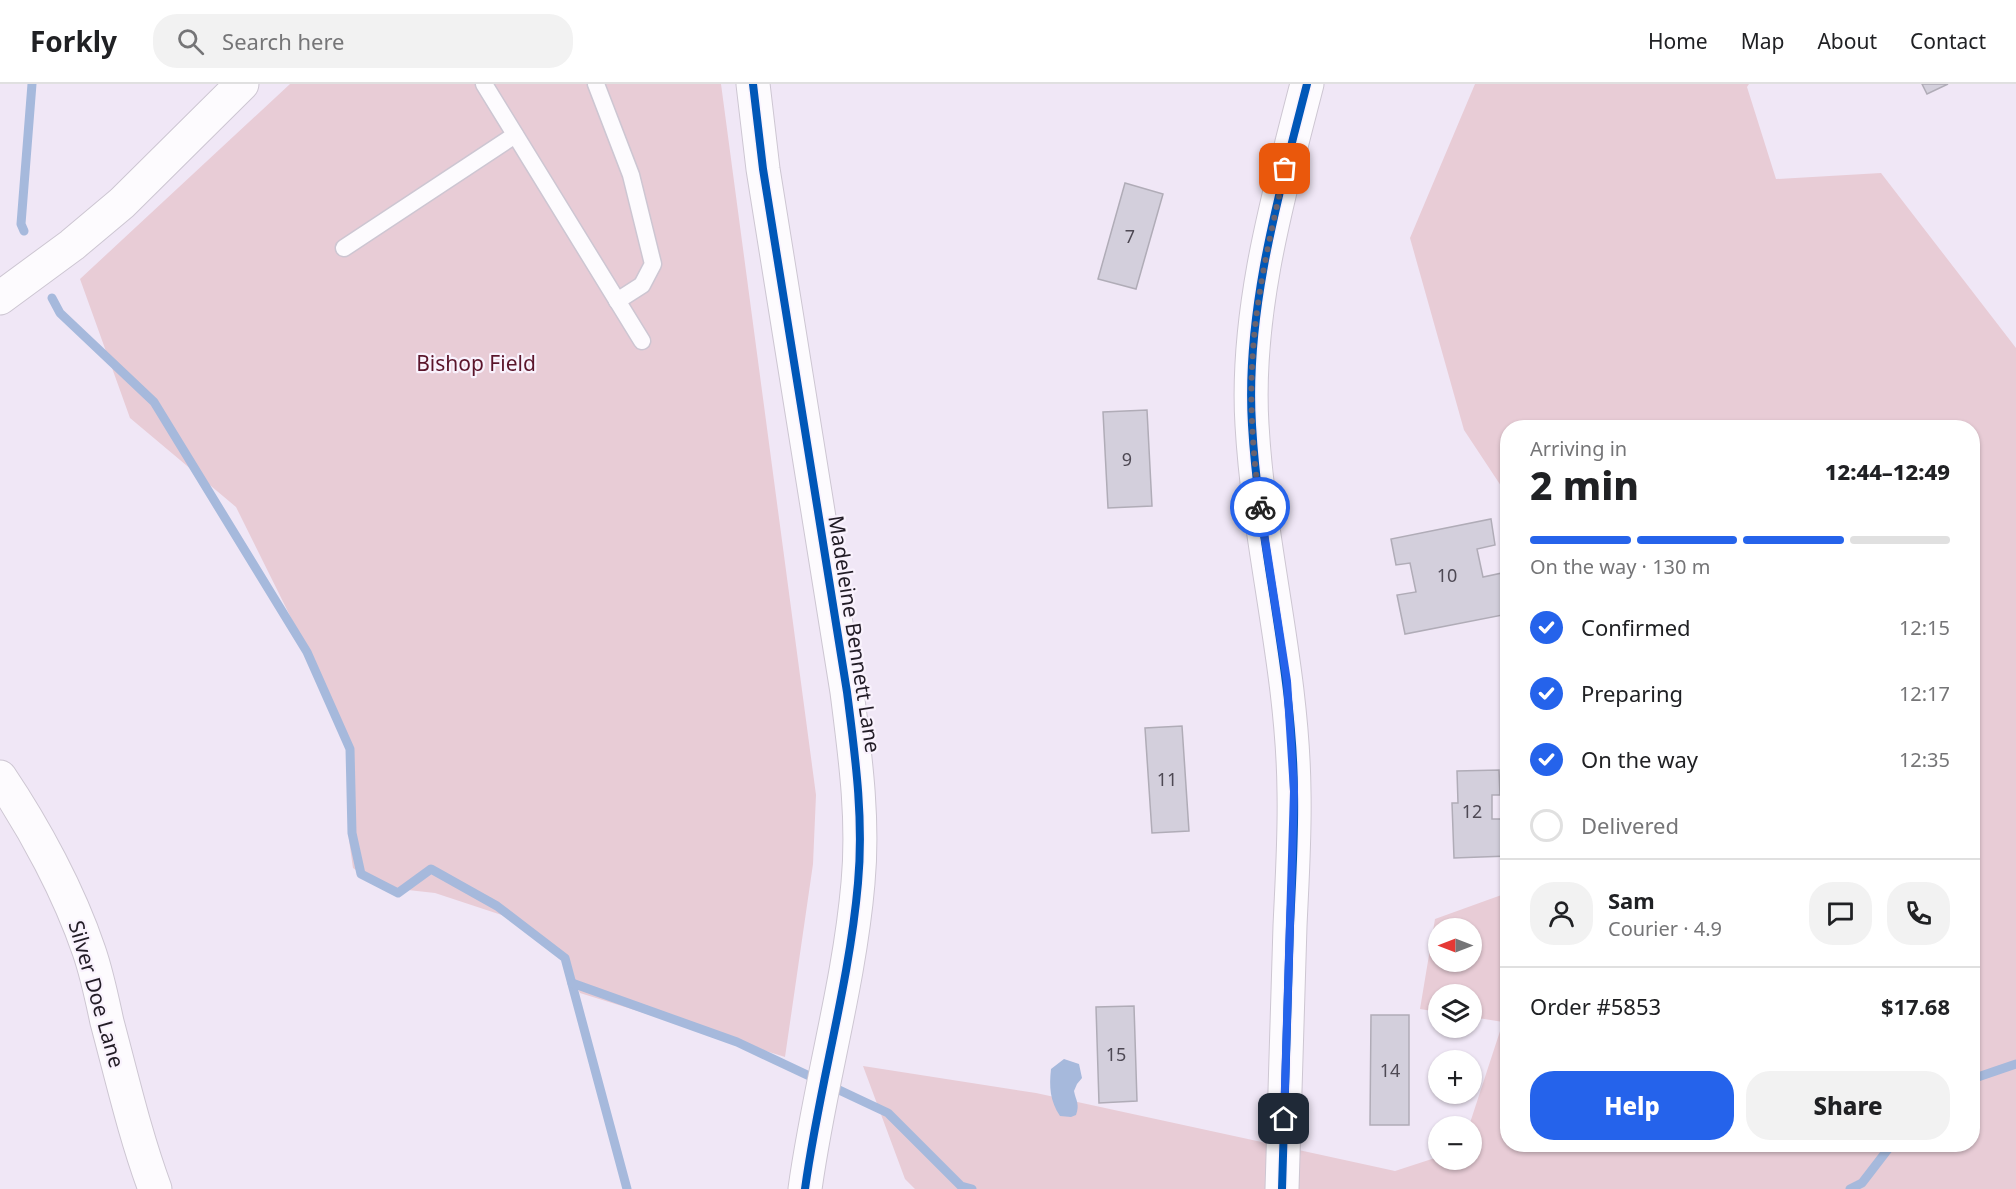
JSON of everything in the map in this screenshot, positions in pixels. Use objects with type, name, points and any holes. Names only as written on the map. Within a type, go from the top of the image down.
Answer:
[{"type":"street","points":[[0,298],[72,245],[122,203],[242,84]]},
{"type":"street","name":"Madeleine Bennett Lane","points":[[753,84],[763,169],[847,692],[861,822],[858,882],[850,945],[812,1134],[805,1189]]},
{"type":"street","points":[[1282,1189],[1294,791],[1287,681],[1259,499],[1251,424],[1253,350],[1262,277],[1285,169],[1307,84]]},
{"type":"street","name":"Silver Doe Lane","points":[[0,777],[25,815],[75,914],[90,953],[124,1088],[155,1189]]},
{"type":"lane","points":[[484,84],[642,341]]},
{"type":"lane","points":[[596,84],[631,176],[653,264],[642,285],[617,301]]},
{"type":"lane","points":[[344,248],[515,135]]},
{"type":"green space","name":"Bishop Field","points":[[290,84],[721,84],[816,795],[813,864],[785,1057],[580,993],[560,954],[514,919],[435,893],[381,887],[353,868],[349,840],[346,734],[310,656],[236,507],[130,418],[80,279]]},
{"type":"green space","points":[[1475,84],[1749,84],[1747,87],[1776,179],[1881,173],[2016,348],[2016,1189],[915,1189],[905,1179],[863,1066],[1036,1093],[1395,1171],[1428,1160],[1428,1170],[1482,1170],[1482,1116],[1472,1116],[1476,1104],[1482,1104],[1482,1086],[1500,1031],[1500,1152],[1980,1152],[1980,420],[1500,420],[1500,484],[1464,430],[1410,238]]},
{"type":"green space","points":[[1500,896],[1500,1022],[1482,1019],[1482,984],[1428,984],[1428,1010],[1420,1009],[1428,961],[1428,972],[1482,972],[1482,918],[1438,918]]},
{"type":"water","points":[[1064,1059],[1079,1064],[1082,1078],[1074,1091],[1078,1105],[1076,1115],[1071,1117],[1060,1116],[1051,1094],[1051,1069]]},
{"type":"building","points":[[1922,84],[1948,84],[1927,94]]},
{"type":"building","points":[[1125,183],[1163,194],[1136,289],[1098,279]]},
{"type":"building","points":[[1147,410],[1152,506],[1108,508],[1103,412]]},
{"type":"building","points":[[1491,519],[1495,545],[1477,549],[1483,577],[1500,573],[1500,616],[1405,634],[1397,595],[1416,592],[1410,563],[1396,565],[1391,539]]},
{"type":"building","points":[[1182,726],[1189,831],[1152,833],[1145,728]]},
{"type":"building","points":[[1499,770],[1500,795],[1492,795],[1492,819],[1500,819],[1500,856],[1454,858],[1452,803],[1458,803],[1457,771]]},
{"type":"building","points":[[1134,1006],[1137,1101],[1099,1103],[1096,1007]]},
{"type":"building","points":[[1371,1015],[1409,1015],[1409,1125],[1370,1125]]},
{"type":"waterway","points":[[24,231],[21,224],[32,84]]},
{"type":"waterway","points":[[52,298],[60,313],[154,402],[307,652],[350,749],[352,833],[361,874],[398,893],[431,869],[497,906],[565,958],[627,1189]]},
{"type":"waterway","points":[[572,983],[737,1042],[888,1113],[961,1186],[972,1189]]},
{"type":"waterway","points":[[1980,1076],[2016,1064]]},
{"type":"waterway","points":[[1850,1189],[1862,1183],[1886,1152]]},
{"type":"cycle path","points":[[753,84],[763,169],[847,692],[856,763],[859,811],[860,859],[854,921],[805,1189]]},
{"type":"cycle path","points":[[1282,1189],[1294,792],[1288,700],[1256,471],[1251,382],[1254,339],[1266,253],[1307,84]]},
{"type":"way so far","points":[[1260,507],[1251,424],[1253,350],[1262,277],[1285,169]]},
{"type":"route","points":[[1260,507],[1287,681],[1294,791],[1284,1119]]}]
